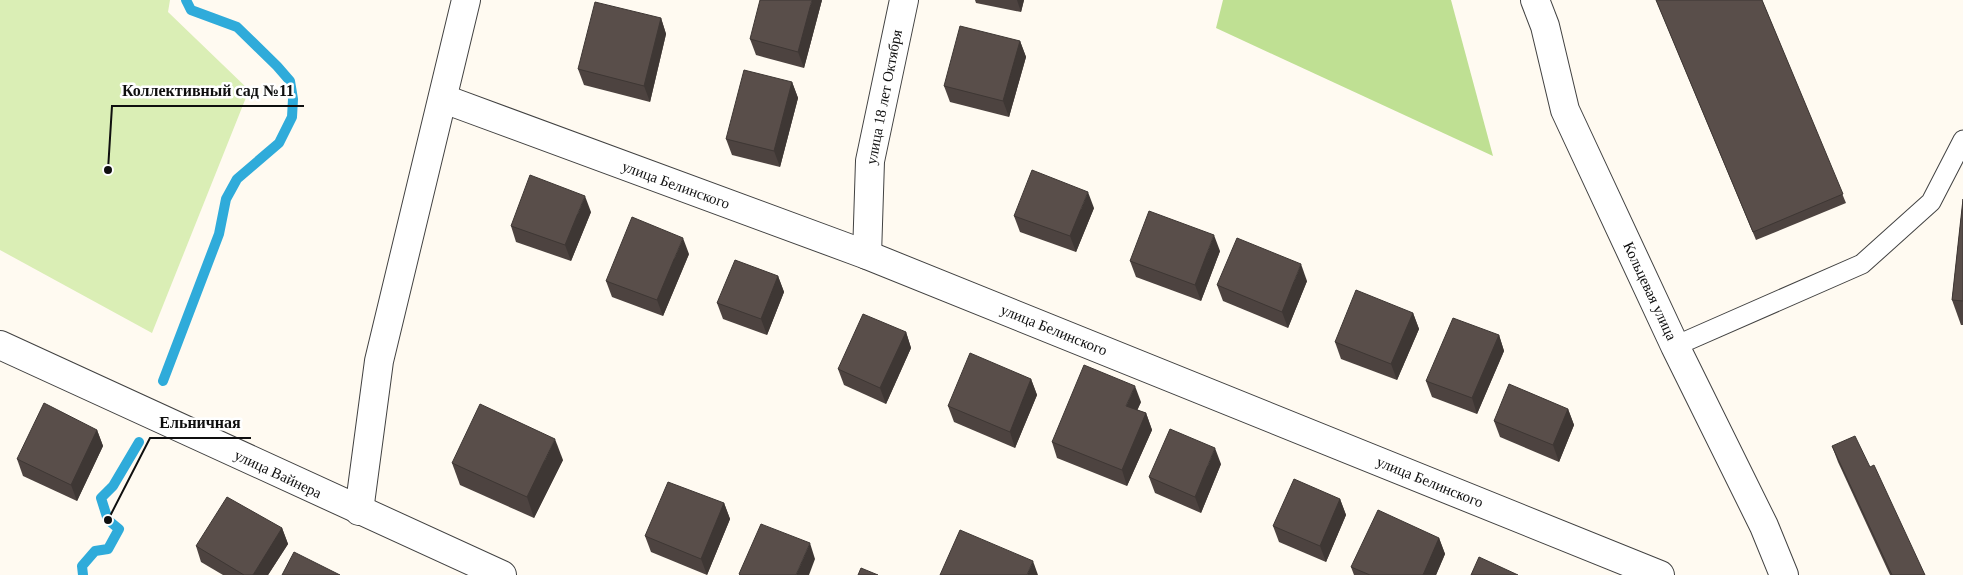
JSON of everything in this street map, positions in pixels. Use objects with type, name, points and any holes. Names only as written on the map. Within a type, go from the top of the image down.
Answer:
[{"type":"street","points":[[359,511],[380,361],[444,99],[466,0]]},
{"type":"street","name":"улица 18 лет Октября","points":[[867,255],[870,161],[904,0]]},
{"type":"street","name":"Кольцевая улица","points":[[1535,0],[1545,26],[1564,110],[1764,526],[1784,575]]},
{"type":"street","name":"улица Белинского","points":[[444,99],[867,255],[1660,575]]},
{"type":"street","name":"улица Вайнера","points":[[0,346],[502,575]]},
{"type":"lane","points":[[1676,346],[1862,264],[1931,202],[1963,140]]},
{"type":"green space","points":[[0,0],[170,0],[168,12],[249,90],[152,333],[0,250]]},
{"type":"green space","points":[[1223,0],[1451,0],[1493,156],[1216,28]]},
{"type":"building","points":[[760,0],[812,0],[798,52],[750,39]]},
{"type":"building","points":[[1656,0],[1762,0],[1843,194],[1753,232]]},
{"type":"building","points":[[595,2],[661,18],[644,86],[578,69]]},
{"type":"building","points":[[960,26],[1020,41],[1003,101],[944,86]]},
{"type":"building","points":[[744,70],[792,82],[774,151],[726,139]]},
{"type":"building","points":[[1032,170],[1088,192],[1070,236],[1014,216]]},
{"type":"building","points":[[530,175],[585,196],[565,245],[511,226]]},
{"type":"building","points":[[1963,199],[1963,301],[1952,300]]},
{"type":"building","points":[[1149,211],[1214,235],[1195,285],[1130,261]]},
{"type":"building","points":[[632,217],[683,238],[657,300],[606,281]]},
{"type":"building","points":[[1237,238],[1301,264],[1282,312],[1217,285]]},
{"type":"building","points":[[735,260],[778,276],[761,319],[717,303]]},
{"type":"building","points":[[1356,290],[1413,313],[1391,364],[1335,342]]},
{"type":"building","points":[[863,314],[906,332],[880,388],[838,369]]},
{"type":"building","points":[[1453,318],[1499,335],[1472,398],[1426,381]]},
{"type":"building","points":[[970,353],[1031,379],[1010,432],[948,406]]},
{"type":"building","points":[[1084,365],[1135,386],[1126,406],[1146,413],[1122,470],[1052,442]]},
{"type":"building","points":[[1509,384],[1568,409],[1553,445],[1494,421]]},
{"type":"building","points":[[44,403],[97,430],[71,485],[17,459]]},
{"type":"building","points":[[480,404],[555,439],[527,497],[452,463]]},
{"type":"building","points":[[1170,429],[1215,448],[1195,497],[1149,477]]},
{"type":"building","points":[[1855,436],[1870,467],[1874,465],[1925,575],[1892,575],[1832,446]]},
{"type":"building","points":[[1294,479],[1340,499],[1320,546],[1273,526]]},
{"type":"building","points":[[668,482],[724,503],[701,559],[645,536]]},
{"type":"building","points":[[227,497],[282,528],[253,575],[244,575],[196,546]]},
{"type":"building","points":[[1378,510],[1439,538],[1423,575],[1370,575],[1351,567]]},
{"type":"building","points":[[761,524],[810,543],[796,575],[739,574]]},
{"type":"building","points":[[960,530],[1033,561],[1027,575],[940,575]]},
{"type":"building","points":[[294,552],[340,575],[282,575]]},
{"type":"building","points":[[1479,557],[1518,575],[1471,575]]},
{"type":"building","points":[[861,568],[878,575],[858,575]]},
{"type":"waterway","points":[[163,381],[219,234],[226,199],[237,179],[279,143],[292,117],[293,99],[290,81],[277,66],[237,27],[191,10],[186,0]]},
{"type":"waterway","points":[[83,575],[82,566],[95,551],[108,549],[119,529],[108,520],[101,498],[113,486],[139,442]]},
{"type":"place","name":"Коллективный сад №11","points":[[108,170]]},
{"type":"place","name":"Ельничная","points":[[108,520]]}]
